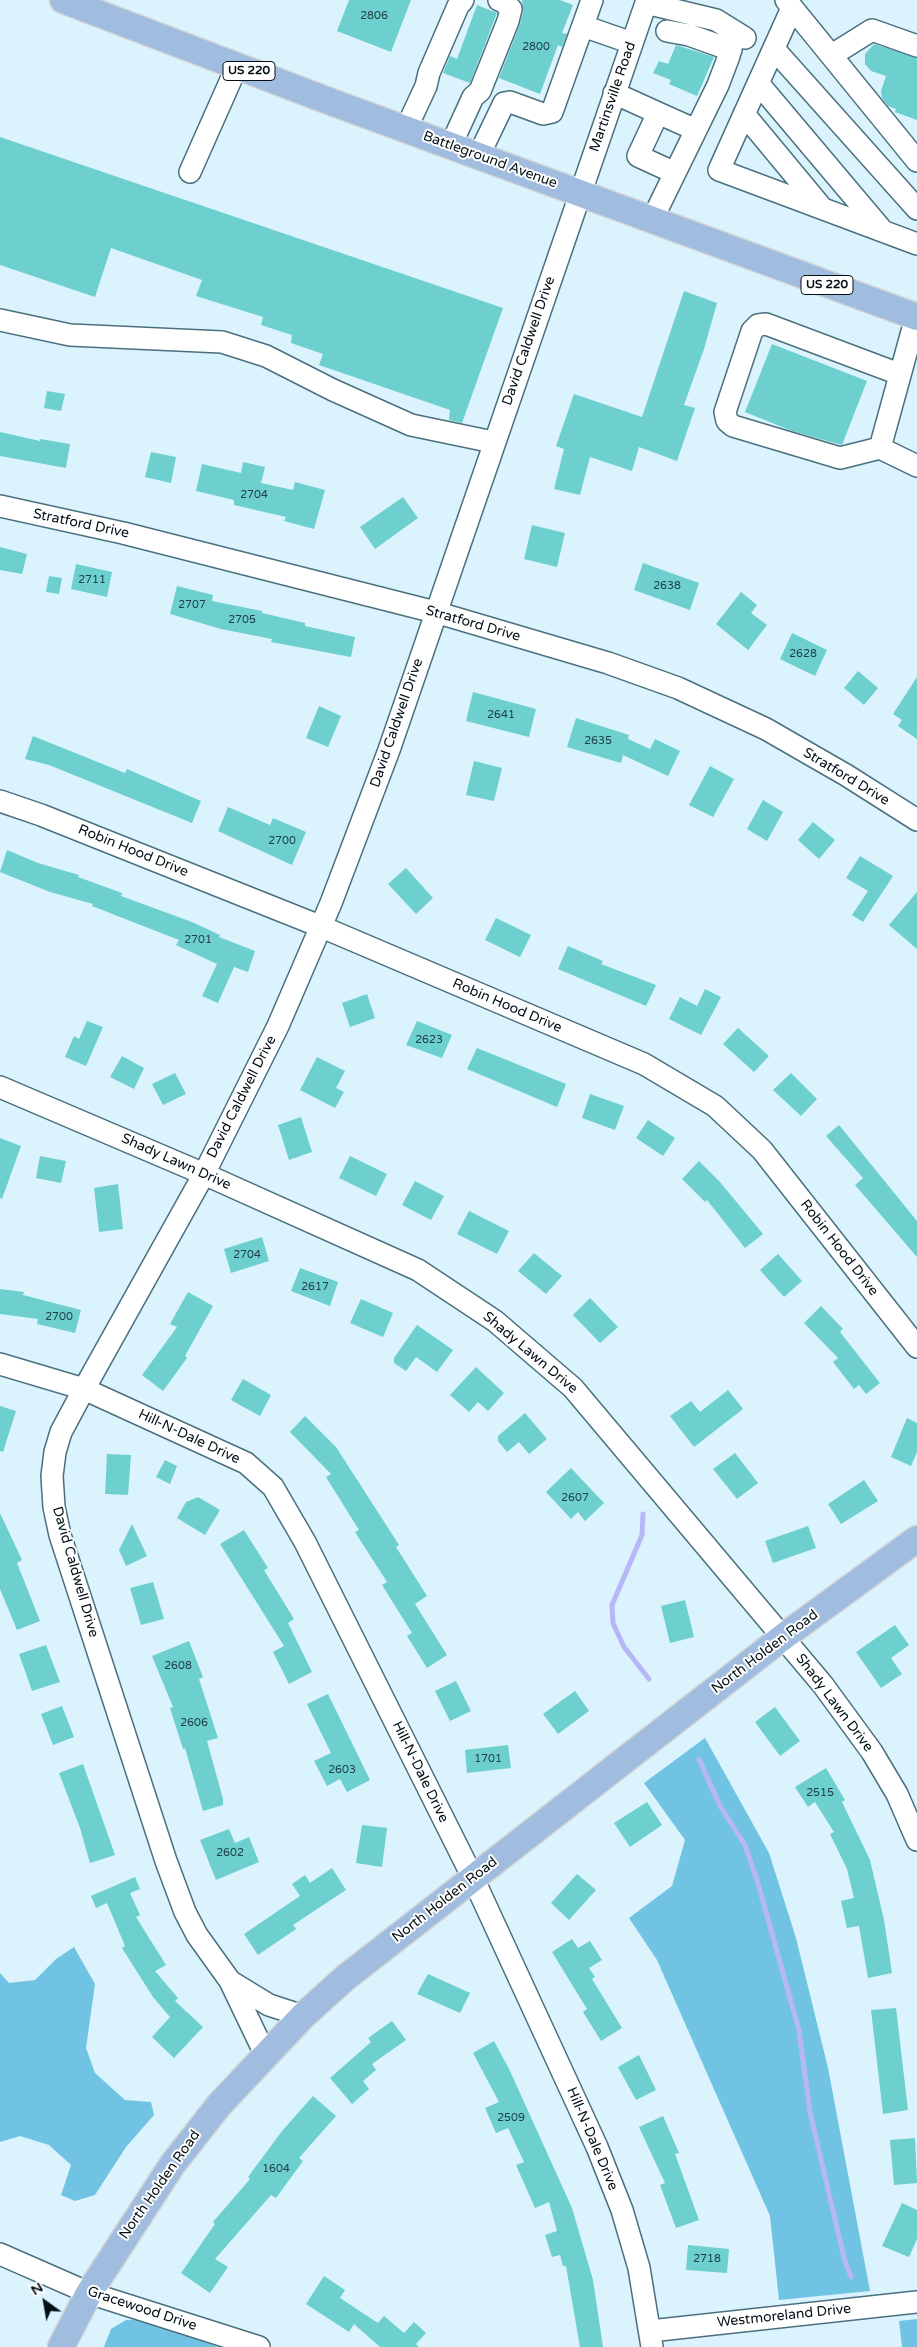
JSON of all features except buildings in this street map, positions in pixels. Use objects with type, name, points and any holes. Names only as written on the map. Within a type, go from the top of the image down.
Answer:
[{"type":"main road","name":"Battleground Avenue","points":[[63,0],[580,194],[916,317]]},
{"type":"main road","name":"North Holden Road","points":[[61,2347],[89,2293],[172,2165],[219,2105],[302,2016],[345,1978],[783,1637],[917,1538]]},
{"type":"street","points":[[406,129],[426,86],[429,73],[458,6],[463,0]]},
{"type":"street","points":[[451,145],[473,97],[480,91],[508,21],[511,9],[499,0]]},
{"type":"street","points":[[479,155],[504,103],[510,102],[543,114],[552,112],[592,0]]},
{"type":"street","points":[[646,1],[716,20],[737,40]]},
{"type":"street","name":"Martinsville Road","points":[[580,194],[646,1]]},
{"type":"street","points":[[789,4],[774,49],[719,170],[917,244]]},
{"type":"street","points":[[789,4],[917,161]]},
{"type":"street","points":[[583,26],[632,43]]},
{"type":"street","points":[[832,55],[872,30],[917,46]]},
{"type":"street","points":[[667,31],[689,36],[737,40]]},
{"type":"street","points":[[652,220],[737,40]]},
{"type":"street","points":[[774,49],[917,209]]},
{"type":"street","points":[[190,172],[237,66]]},
{"type":"street","points":[[758,83],[882,231]]},
{"type":"street","points":[[614,93],[696,130]]},
{"type":"street","points":[[658,113],[638,156],[675,174]]},
{"type":"street","points":[[744,114],[823,209]]},
{"type":"street","name":"David Caldwell Drive","points":[[265,2054],[230,1981],[202,1943],[185,1912],[60,1535],[54,1507],[52,1476],[55,1452],[62,1432],[84,1389],[204,1174],[278,1026],[322,926],[362,824],[580,194]]},
{"type":"street","points":[[880,448],[916,317]]},
{"type":"street","points":[[0,320],[70,335],[222,342],[266,356],[333,390],[411,425],[493,442]]},
{"type":"street","points":[[899,374],[766,324],[758,325],[752,331],[725,412],[727,421],[733,426],[840,458],[880,448],[917,466]]},
{"type":"street","name":"Stratford Drive","points":[[0,506],[123,533],[435,612],[608,663],[678,688],[766,729],[846,775],[917,820]]},
{"type":"street","name":"Robin Hood Drive","points":[[0,801],[41,815],[322,926],[644,1064],[716,1106],[762,1150],[917,1348]]},
{"type":"street","name":"Shady Lawn Drive","points":[[0,1087],[204,1174],[418,1270],[495,1320],[573,1388],[823,1686],[872,1752],[897,1794],[917,1840]]},
{"type":"street","name":"Hill-N-Dale Drive","points":[[0,1364],[84,1389],[246,1463],[273,1487],[306,1542],[473,1878],[598,2147],[615,2192],[639,2268],[651,2339]]},
{"type":"street","name":"David Caldwell Drive","points":[[230,1981],[269,2005],[302,2016]]},
{"type":"street","name":"Gracewood Drive","points":[[3,2255],[89,2293],[259,2347]]},
{"type":"street","name":"Westmoreland Drive","points":[[651,2339],[917,2302]]},
{"type":"shaded area","points":[[705,1738],[769,1853],[796,1938],[828,2068],[870,2291],[779,2300],[770,2216],[657,1960],[629,1918],[672,1886],[685,1840],[644,1783]]},
{"type":"shaded area","points":[[74,1947],[95,1984],[86,2048],[95,2073],[125,2100],[151,2102],[154,2115],[126,2147],[95,2195],[75,2201],[61,2195],[71,2165],[49,2145],[20,2136],[0,2142],[0,1973],[9,1983],[35,1980],[56,1959]]},
{"type":"shaded area","points":[[146,2319],[218,2347],[104,2347],[111,2329],[126,2320]]},
{"type":"shaded area","points":[[917,2319],[917,2347],[902,2347],[899,2321]]},
{"type":"waterway","points":[[643,1514],[642,1535],[612,1605],[613,1623],[624,1647],[649,1679]]},
{"type":"waterway","points":[[699,1759],[720,1806],[745,1845],[757,1880],[799,2030],[810,2112],[844,2258],[851,2277]]}]
